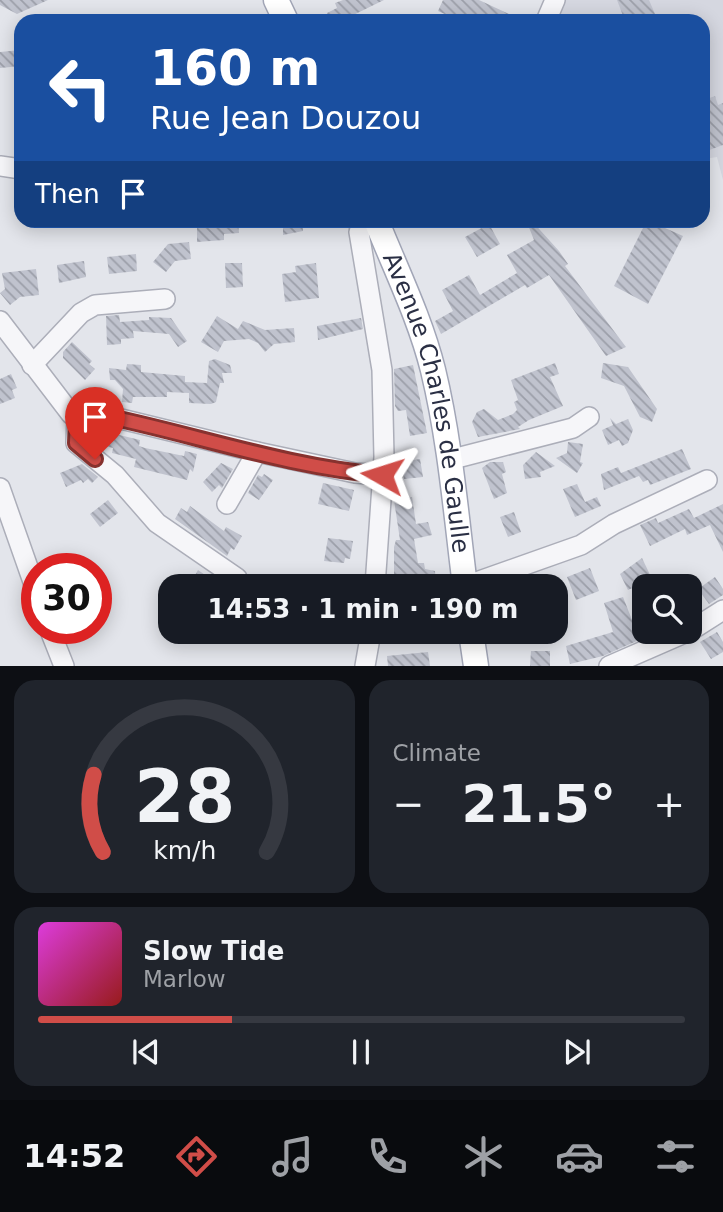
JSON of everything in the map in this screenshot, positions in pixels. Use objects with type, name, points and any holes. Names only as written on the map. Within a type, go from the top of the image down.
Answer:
[{"type":"main road","name":"Avenue Charles de Gaulle","points":[[379,228],[423,337],[442,414],[463,574]]},
{"type":"main road","points":[[472,644],[475,666]]},
{"type":"street","points":[[363,228],[359,232],[382,370],[382,475],[376,574]]},
{"type":"street","points":[[32,365],[80,313],[95,305],[165,299]]},
{"type":"street","points":[[0,321],[64,407],[77,416],[96,414],[355,473],[382,475]]},
{"type":"street","points":[[77,416],[76,443],[115,475],[157,523],[231,574]]},
{"type":"street","points":[[449,460],[573,428],[589,417]]},
{"type":"street","points":[[227,503],[257,452]]},
{"type":"street","points":[[499,574],[581,545],[614,524],[707,480]]},
{"type":"street","points":[[0,488],[23,553]]},
{"type":"street","points":[[702,623],[723,610]]},
{"type":"street","points":[[55,644],[64,666]]},
{"type":"street","points":[[366,666],[369,644]]},
{"type":"street","points":[[609,666],[659,644]]},
{"type":"shaded area","points":[[552,0],[723,0],[723,180],[717,157],[710,158],[710,14],[551,14]]},
{"type":"building","points":[[0,0],[48,0],[17,14],[0,5]]},
{"type":"building","points":[[343,0],[384,0],[355,14],[327,14],[337,8],[335,3]]},
{"type":"building","points":[[443,0],[479,0],[509,14],[445,14],[438,11]]},
{"type":"building","points":[[617,0],[649,0],[655,14],[622,14]]},
{"type":"building","points":[[14,51],[14,67],[0,68],[0,52]]},
{"type":"building","points":[[715,96],[718,105],[723,103],[723,145],[710,150],[710,98]]},
{"type":"building","points":[[197,228],[239,228],[239,233],[224,234],[224,240],[197,242]]},
{"type":"building","points":[[283,228],[303,228],[303,231],[283,235]]},
{"type":"building","points":[[482,228],[491,228],[500,244],[477,257],[465,237]]},
{"type":"building","points":[[529,228],[538,228],[559,251],[568,264],[565,266],[626,347],[606,356],[549,275],[527,288],[525,285],[441,334],[435,321],[453,311],[442,290],[469,275],[480,295],[517,273],[507,255],[534,240]]},
{"type":"building","points":[[643,228],[665,228],[683,236],[648,304],[614,286]]},
{"type":"building","points":[[189,242],[191,259],[175,261],[166,272],[153,262],[168,244]]},
{"type":"building","points":[[136,254],[137,271],[109,274],[107,257]]},
{"type":"building","points":[[84,261],[86,277],[59,283],[57,265]]},
{"type":"building","points":[[225,263],[242,263],[243,287],[226,288]]},
{"type":"building","points":[[316,263],[319,298],[285,302],[282,274],[296,272],[295,266]]},
{"type":"building","points":[[36,269],[39,295],[20,297],[10,305],[0,293],[5,289],[2,273]]},
{"type":"building","points":[[119,315],[120,322],[149,320],[149,317],[171,318],[187,341],[178,347],[169,334],[133,331],[134,338],[121,339],[121,344],[107,345],[106,316]]},
{"type":"building","points":[[217,316],[238,329],[243,321],[265,330],[294,328],[295,342],[274,344],[265,352],[258,343],[249,339],[224,341],[218,352],[201,342]]},
{"type":"building","points":[[361,318],[363,329],[318,340],[317,326]]},
{"type":"building","points":[[72,342],[92,361],[89,364],[95,369],[85,380],[63,358],[63,352]]},
{"type":"building","points":[[215,359],[230,365],[232,373],[222,373],[224,383],[220,383],[216,402],[211,404],[189,403],[189,393],[167,392],[167,397],[133,397],[132,403],[122,402],[123,389],[115,380],[110,380],[109,368],[126,370],[127,364],[141,365],[141,372],[185,376],[185,382],[207,383],[209,361]]},
{"type":"building","points":[[555,363],[559,374],[550,377],[563,406],[529,420],[518,427],[520,429],[478,437],[472,422],[477,412],[484,409],[498,420],[513,414],[517,410],[514,402],[518,400],[511,380]]},
{"type":"building","points":[[603,363],[628,367],[657,409],[652,422],[640,417],[624,386],[601,378]]},
{"type":"building","points":[[413,365],[427,433],[410,436],[406,410],[398,411],[395,406],[394,369]]},
{"type":"building","points":[[11,374],[17,388],[12,390],[15,398],[0,404],[0,379]]},
{"type":"building","points":[[610,418],[616,424],[628,419],[633,430],[628,443],[622,446],[619,440],[608,445],[602,430],[613,425]]},
{"type":"building","points":[[103,431],[140,440],[139,446],[145,448],[184,456],[185,451],[197,454],[193,472],[190,469],[187,480],[134,467],[136,459],[112,453],[113,448],[100,445]]},
{"type":"building","points":[[568,442],[583,444],[580,462],[583,463],[577,473],[556,458],[567,453]]},
{"type":"building","points":[[682,449],[691,469],[650,485],[648,480],[643,482],[639,476],[604,490],[601,474],[618,467],[621,473]]},
{"type":"building","points":[[536,452],[555,466],[540,472],[541,477],[525,479],[523,465]]},
{"type":"building","points":[[420,459],[423,477],[404,479],[401,462]]},
{"type":"building","points":[[490,462],[503,462],[506,472],[502,474],[507,493],[494,499],[482,468]]},
{"type":"building","points":[[221,463],[233,469],[222,488],[219,485],[212,492],[203,482]]},
{"type":"building","points":[[82,464],[98,477],[92,483],[88,479],[83,483],[81,480],[66,487],[60,473]]},
{"type":"building","points":[[264,474],[273,480],[259,500],[248,493],[258,475],[262,477]]},
{"type":"building","points":[[323,483],[354,490],[349,511],[318,504]]},
{"type":"building","points":[[577,484],[585,502],[597,497],[601,506],[575,517],[563,489]]},
{"type":"building","points":[[412,497],[416,524],[428,522],[432,535],[414,539],[418,563],[424,563],[425,569],[435,571],[435,574],[394,574],[394,547],[396,540],[400,540],[394,500]]},
{"type":"building","points":[[108,500],[118,513],[100,527],[90,514]]},
{"type":"building","points":[[723,504],[723,552],[710,525],[687,535],[685,529],[650,546],[640,525],[656,518],[658,523],[689,509],[694,518]]},
{"type":"building","points":[[190,506],[224,531],[226,527],[242,536],[234,550],[231,548],[227,556],[175,519],[181,508],[187,512]]},
{"type":"building","points":[[514,512],[521,532],[508,537],[500,517]]},
{"type":"building","points":[[328,538],[353,541],[350,559],[345,558],[344,563],[324,561]]},
{"type":"building","points":[[642,558],[650,574],[632,574],[632,588],[628,590],[620,574]]},
{"type":"building","points":[[590,568],[599,591],[576,600],[568,577]]},
{"type":"building","points":[[715,577],[723,589],[723,595],[709,604],[702,594],[702,586]]},
{"type":"building","points":[[623,597],[632,620],[632,643],[603,656],[570,664],[566,646],[613,632],[604,603]]},
{"type":"building","points":[[717,632],[723,642],[723,652],[711,659],[702,641]]},
{"type":"building","points":[[531,651],[550,651],[550,666],[530,666]]},
{"type":"building","points":[[428,652],[430,666],[388,666],[387,656]]},
{"type":"route","points":[[95,459],[76,443],[74,432],[77,416],[96,414],[355,473],[382,475]]}]
